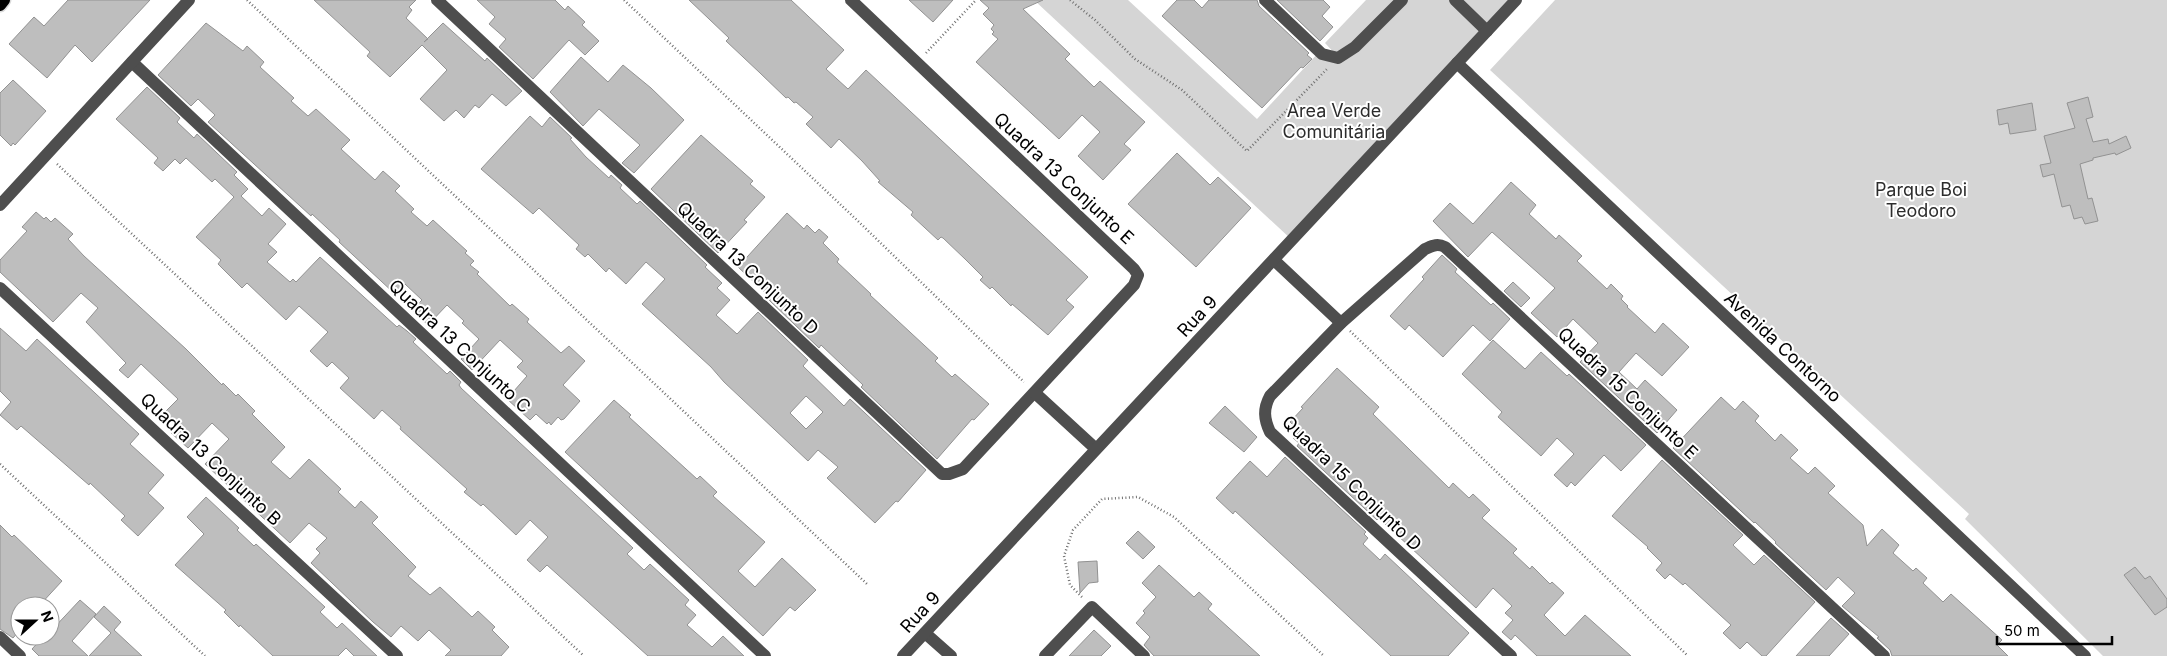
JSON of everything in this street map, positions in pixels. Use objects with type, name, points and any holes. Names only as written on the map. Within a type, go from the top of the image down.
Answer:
[{"type":"main road","points":[[0,5],[4,0]]},
{"type":"street","points":[[0,205],[189,0]]},
{"type":"street","name":"Quadra 13 Conjunto D","points":[[437,0],[942,474],[949,474],[963,468],[1036,393]]},
{"type":"street","name":"Quadra 13 Conjunto E","points":[[851,0],[1134,268],[1138,275],[1134,285],[1036,393]]},
{"type":"street","points":[[1264,0],[1322,54],[1338,58],[1355,47],[1402,0]]},
{"type":"street","points":[[1455,0],[1487,31]]},
{"type":"street","name":"Rua 9","points":[[903,656],[1516,0]]},
{"type":"street","name":"Quadra 13 Conjunto C","points":[[132,62],[765,656]]},
{"type":"street","name":"Avenida Contorno","points":[[1457,63],[2086,656]]},
{"type":"street","name":"Quadra 15 Conjunto E","points":[[1341,323],[1425,249],[1441,244],[1884,656]]},
{"type":"street","points":[[1274,260],[1341,323]]},
{"type":"street","name":"Quadra 13 Conjunto B","points":[[0,288],[398,656]]},
{"type":"street","name":"Quadra 15 Conjunto D","points":[[1341,323],[1270,396],[1264,414],[1270,432],[1511,656]]},
{"type":"street","points":[[1036,393],[1096,449]]},
{"type":"street","points":[[1045,656],[1092,607],[1144,656]]},
{"type":"street","points":[[925,633],[952,656]]},
{"type":"street","points":[[0,637],[20,656]]},
{"type":"path","points":[[247,0],[867,584]]},
{"type":"path","points":[[624,0],[859,222],[1036,393]]},
{"type":"path","points":[[917,63],[976,0]]},
{"type":"path","points":[[1070,0],[1095,20],[1135,59],[1182,90],[1247,151],[1338,58]]},
{"type":"path","points":[[47,155],[584,656]]},
{"type":"path","points":[[1341,323],[1688,656]]},
{"type":"path","points":[[0,464],[205,656]]},
{"type":"path","points":[[1092,607],[1070,585],[1064,556],[1073,530],[1102,499],[1138,497],[1174,517],[1324,656]]},
{"type":"green space","name":"Area Verde Comunitária","points":[[1034,0],[1128,0],[1257,119],[1319,52],[1338,57],[1325,43],[1366,0],[1516,0],[1292,240]]},
{"type":"green space","name":"Parque Boi Teodoro","points":[[1555,0],[2167,0],[2167,656],[2103,656],[1965,519],[1969,514],[1490,70]]},
{"type":"building","points":[[68,0],[150,0],[92,62],[75,45],[47,78],[9,44],[34,17],[44,26]]},
{"type":"building","points":[[314,0],[416,0],[409,7],[412,10],[406,18],[427,39],[443,23],[485,61],[487,58],[522,91],[506,106],[492,94],[479,108],[475,105],[464,118],[456,110],[444,121],[420,99],[447,70],[422,45],[390,77],[367,56],[370,52]]},
{"type":"building","points":[[477,0],[555,0],[565,10],[568,6],[585,22],[582,25],[599,41],[585,55],[569,40],[533,79],[499,47],[506,39],[489,24],[495,17]]},
{"type":"building","points":[[689,0],[791,0],[844,50],[826,69],[848,89],[866,70],[1088,277],[1066,300],[1074,307],[1048,335],[1012,304],[1011,306],[992,287],[990,289],[980,280],[983,277],[943,238],[941,237],[938,240],[911,215],[913,212],[878,182],[880,181],[862,161],[839,139],[831,148],[806,124],[813,117],[796,102],[794,103],[788,97],[786,98],[726,41],[729,38]]},
{"type":"building","points":[[909,0],[953,0],[933,22]]},
{"type":"building","points":[[980,0],[1043,0],[1023,9],[1070,54],[1065,59],[1094,87],[1100,81],[1145,122],[1124,144],[1131,150],[1103,180],[1078,156],[1100,132],[1082,115],[1059,139],[976,62],[998,39],[992,34],[994,32],[991,29],[994,25],[983,14],[989,8]]},
{"type":"building","points":[[1177,0],[1194,0],[1202,8],[1209,0],[1257,0],[1259,6],[1309,53],[1307,55],[1312,59],[1303,68],[1301,67],[1262,108],[1162,16]]},
{"type":"building","points":[[1277,0],[1323,0],[1330,7],[1322,16],[1333,27],[1320,41]]},
{"type":"building","points":[[206,23],[243,51],[247,46],[264,62],[260,67],[294,98],[291,101],[308,116],[316,109],[350,140],[341,149],[375,180],[383,171],[400,186],[395,191],[414,209],[411,212],[427,226],[433,220],[467,251],[465,253],[474,261],[470,265],[479,272],[477,274],[510,306],[512,304],[529,319],[527,322],[561,353],[569,346],[585,361],[563,385],[580,401],[564,419],[561,420],[558,417],[551,425],[549,422],[547,424],[536,414],[530,420],[507,399],[527,376],[517,367],[523,361],[500,340],[472,370],[461,359],[479,339],[447,305],[428,325],[412,310],[422,300],[405,284],[395,294],[312,214],[311,216],[208,122],[215,115],[198,99],[191,106],[158,75]]},
{"type":"building","points":[[581,57],[608,82],[623,65],[651,88],[684,120],[634,173],[622,163],[640,145],[599,109],[583,126],[550,92]]},
{"type":"building","points":[[13,80],[46,111],[15,145],[13,143],[11,146],[0,135],[0,93]]},
{"type":"building","points":[[147,87],[180,118],[177,122],[194,138],[197,134],[237,172],[234,175],[248,189],[241,196],[262,216],[269,208],[286,224],[268,244],[277,252],[267,262],[290,282],[293,279],[296,282],[320,257],[397,327],[399,325],[416,339],[413,342],[447,374],[450,371],[461,382],[459,385],[461,388],[633,548],[627,554],[644,570],[650,564],[689,600],[685,605],[696,615],[687,625],[712,647],[723,636],[744,656],[648,656],[547,565],[540,572],[527,560],[548,537],[530,520],[516,535],[483,504],[481,506],[464,492],[467,489],[400,429],[401,427],[382,410],[374,419],[340,388],[349,378],[332,362],[327,367],[310,351],[328,332],[299,306],[286,320],[247,283],[242,288],[218,264],[221,260],[196,237],[234,197],[215,179],[212,182],[186,158],[180,164],[175,159],[163,171],[154,163],[158,158],[116,119]]},
{"type":"building","points":[[2088,97],[2093,117],[2086,119],[2093,142],[2108,139],[2109,144],[2126,136],[2131,148],[2116,155],[2115,153],[2093,158],[2093,160],[2080,164],[2088,199],[2092,198],[2098,221],[2085,224],[2082,217],[2074,219],[2070,205],[2062,207],[2054,174],[2043,177],[2040,165],[2051,163],[2044,136],[2075,128],[2067,103]]},
{"type":"building","points":[[2032,103],[2036,130],[2010,134],[2008,123],[1999,125],[1997,110]]},
{"type":"building","points":[[530,116],[542,127],[550,117],[572,138],[570,139],[586,157],[609,178],[611,175],[622,185],[620,188],[637,204],[640,201],[707,265],[705,267],[722,283],[717,288],[730,300],[716,315],[737,334],[758,312],[808,360],[803,366],[844,406],[850,399],[926,470],[898,502],[896,501],[875,523],[827,478],[838,467],[818,450],[808,461],[724,382],[711,367],[642,304],[665,279],[646,262],[626,284],[609,268],[606,272],[588,254],[585,257],[576,249],[579,245],[539,208],[533,214],[481,169]],"holes":[[[806,396],[823,412],[806,429],[790,413]]]},
{"type":"building","points":[[701,135],[753,181],[750,184],[765,197],[744,220],[747,222],[718,253],[651,189]]},
{"type":"building","points":[[1177,153],[1210,185],[1218,177],[1251,208],[1196,267],[1128,204]]},
{"type":"building","points":[[1511,182],[1536,205],[1529,214],[1556,239],[1559,235],[1582,256],[1577,261],[1607,289],[1611,284],[1623,296],[1621,299],[1627,307],[1655,333],[1663,323],[1689,347],[1662,376],[1636,353],[1619,372],[1637,389],[1645,380],[1677,410],[1657,433],[1580,362],[1598,343],[1573,319],[1557,337],[1531,313],[1555,288],[1492,232],[1468,257],[1433,221],[1450,203],[1473,224]]},
{"type":"building","points":[[36,212],[51,222],[55,218],[73,234],[68,239],[84,256],[186,349],[222,385],[223,383],[236,396],[238,394],[255,411],[252,414],[285,447],[271,462],[290,479],[309,459],[341,489],[338,492],[355,508],[361,501],[378,517],[372,523],[416,567],[408,576],[430,595],[440,587],[472,617],[478,611],[495,627],[492,630],[509,647],[501,656],[445,656],[451,650],[429,630],[418,641],[401,626],[391,637],[311,563],[320,553],[316,549],[327,538],[309,523],[290,543],[205,464],[229,439],[212,423],[188,448],[171,433],[177,426],[165,412],[178,399],[141,364],[128,378],[119,370],[126,363],[86,322],[98,308],[81,293],[53,322],[0,272],[0,260],[27,231],[22,227]]},
{"type":"building","points":[[787,213],[804,229],[807,225],[815,233],[819,229],[828,237],[823,243],[839,259],[837,262],[938,358],[935,361],[952,377],[955,374],[989,404],[974,420],[972,419],[937,459],[861,387],[863,385],[821,345],[819,348],[769,300],[771,298],[738,267]]},
{"type":"building","points":[[1442,255],[1457,269],[1455,272],[1491,305],[1493,303],[1510,319],[1490,341],[1473,325],[1443,357],[1409,325],[1405,330],[1390,316],[1424,279],[1422,277]]},
{"type":"building","points":[[1513,282],[1530,298],[1521,307],[1504,291]]},
{"type":"building","points":[[0,328],[26,351],[37,339],[139,434],[130,444],[164,475],[148,493],[164,508],[138,536],[121,520],[125,516],[90,483],[89,485],[21,426],[17,430],[0,415],[11,402],[0,391]]},
{"type":"building","points":[[1493,340],[1525,369],[1541,352],[1567,376],[1569,374],[1646,445],[1621,471],[1604,455],[1575,486],[1571,482],[1567,487],[1554,475],[1574,454],[1557,438],[1541,456],[1498,417],[1502,412],[1462,374]]},
{"type":"building","points":[[1337,368],[1379,407],[1373,414],[1449,488],[1453,483],[1469,498],[1473,494],[1490,510],[1482,518],[1517,549],[1513,553],[1530,569],[1532,566],[1550,584],[1552,582],[1564,593],[1544,615],[1565,636],[1585,615],[1631,656],[1537,656],[1515,635],[1511,640],[1502,632],[1513,620],[1505,613],[1512,606],[1493,588],[1476,608],[1379,518],[1377,520],[1297,446],[1299,443],[1293,438],[1300,431],[1290,422],[1303,408],[1301,407]]},
{"type":"building","points":[[1721,397],[1735,410],[1743,401],[1759,416],[1755,421],[1775,441],[1781,434],[1798,450],[1790,458],[1808,474],[1815,467],[1835,486],[1828,493],[1863,525],[1867,546],[1882,529],[1899,545],[1893,553],[1913,571],[1916,568],[1927,578],[1923,583],[1943,602],[1951,594],[2002,640],[1997,645],[2008,656],[1892,656],[1890,650],[1877,638],[1879,637],[1842,606],[1855,593],[1838,577],[1826,590],[1755,522],[1673,448]]},
{"type":"building","points":[[614,400],[631,415],[629,417],[697,479],[700,476],[717,492],[713,496],[765,542],[738,571],[755,587],[782,558],[816,590],[795,611],[790,607],[763,636],[565,452]]},
{"type":"building","points":[[1225,406],[1257,437],[1244,452],[1209,423]]},
{"type":"building","points":[[1285,457],[1366,532],[1364,534],[1368,538],[1363,544],[1380,560],[1385,554],[1469,633],[1448,656],[1391,656],[1235,511],[1233,514],[1216,498],[1250,461],[1267,477]]},
{"type":"building","points":[[1662,460],[1743,535],[1733,545],[1754,565],[1764,555],[1815,602],[1766,656],[1762,656],[1747,642],[1740,649],[1723,633],[1731,625],[1685,583],[1683,585],[1670,574],[1665,579],[1656,570],[1662,563],[1648,547],[1612,516]]},
{"type":"building","points":[[206,497],[239,528],[237,530],[254,546],[256,544],[325,607],[320,612],[337,628],[342,623],[377,656],[354,656],[346,648],[338,656],[273,656],[240,625],[239,627],[224,612],[226,610],[175,565],[204,534],[187,517]]},
{"type":"building","points":[[0,525],[12,537],[14,535],[62,581],[48,596],[10,596],[10,636],[0,629]]},
{"type":"building","points":[[1138,531],[1155,547],[1143,559],[1126,543]]},
{"type":"building","points":[[1097,561],[1098,582],[1089,583],[1080,593],[1078,562]]},
{"type":"building","points":[[1159,565],[1194,597],[1199,592],[1212,604],[1208,609],[1260,656],[1154,656],[1144,645],[1150,637],[1136,623],[1145,613],[1143,611],[1156,597],[1142,583]]},
{"type":"building","points":[[2135,567],[2145,579],[2150,576],[2167,599],[2167,607],[2155,615],[2124,575]]},
{"type":"building","points":[[80,600],[96,614],[72,641],[88,656],[39,656],[32,649],[35,646],[60,646],[60,621]]},
{"type":"building","points":[[104,606],[121,622],[114,630],[142,656],[89,656],[111,633],[94,617]]},
{"type":"building","points":[[1831,618],[1849,634],[1829,656],[1796,656]]},
{"type":"building","points":[[1094,630],[1111,646],[1101,656],[1069,656]]}]
